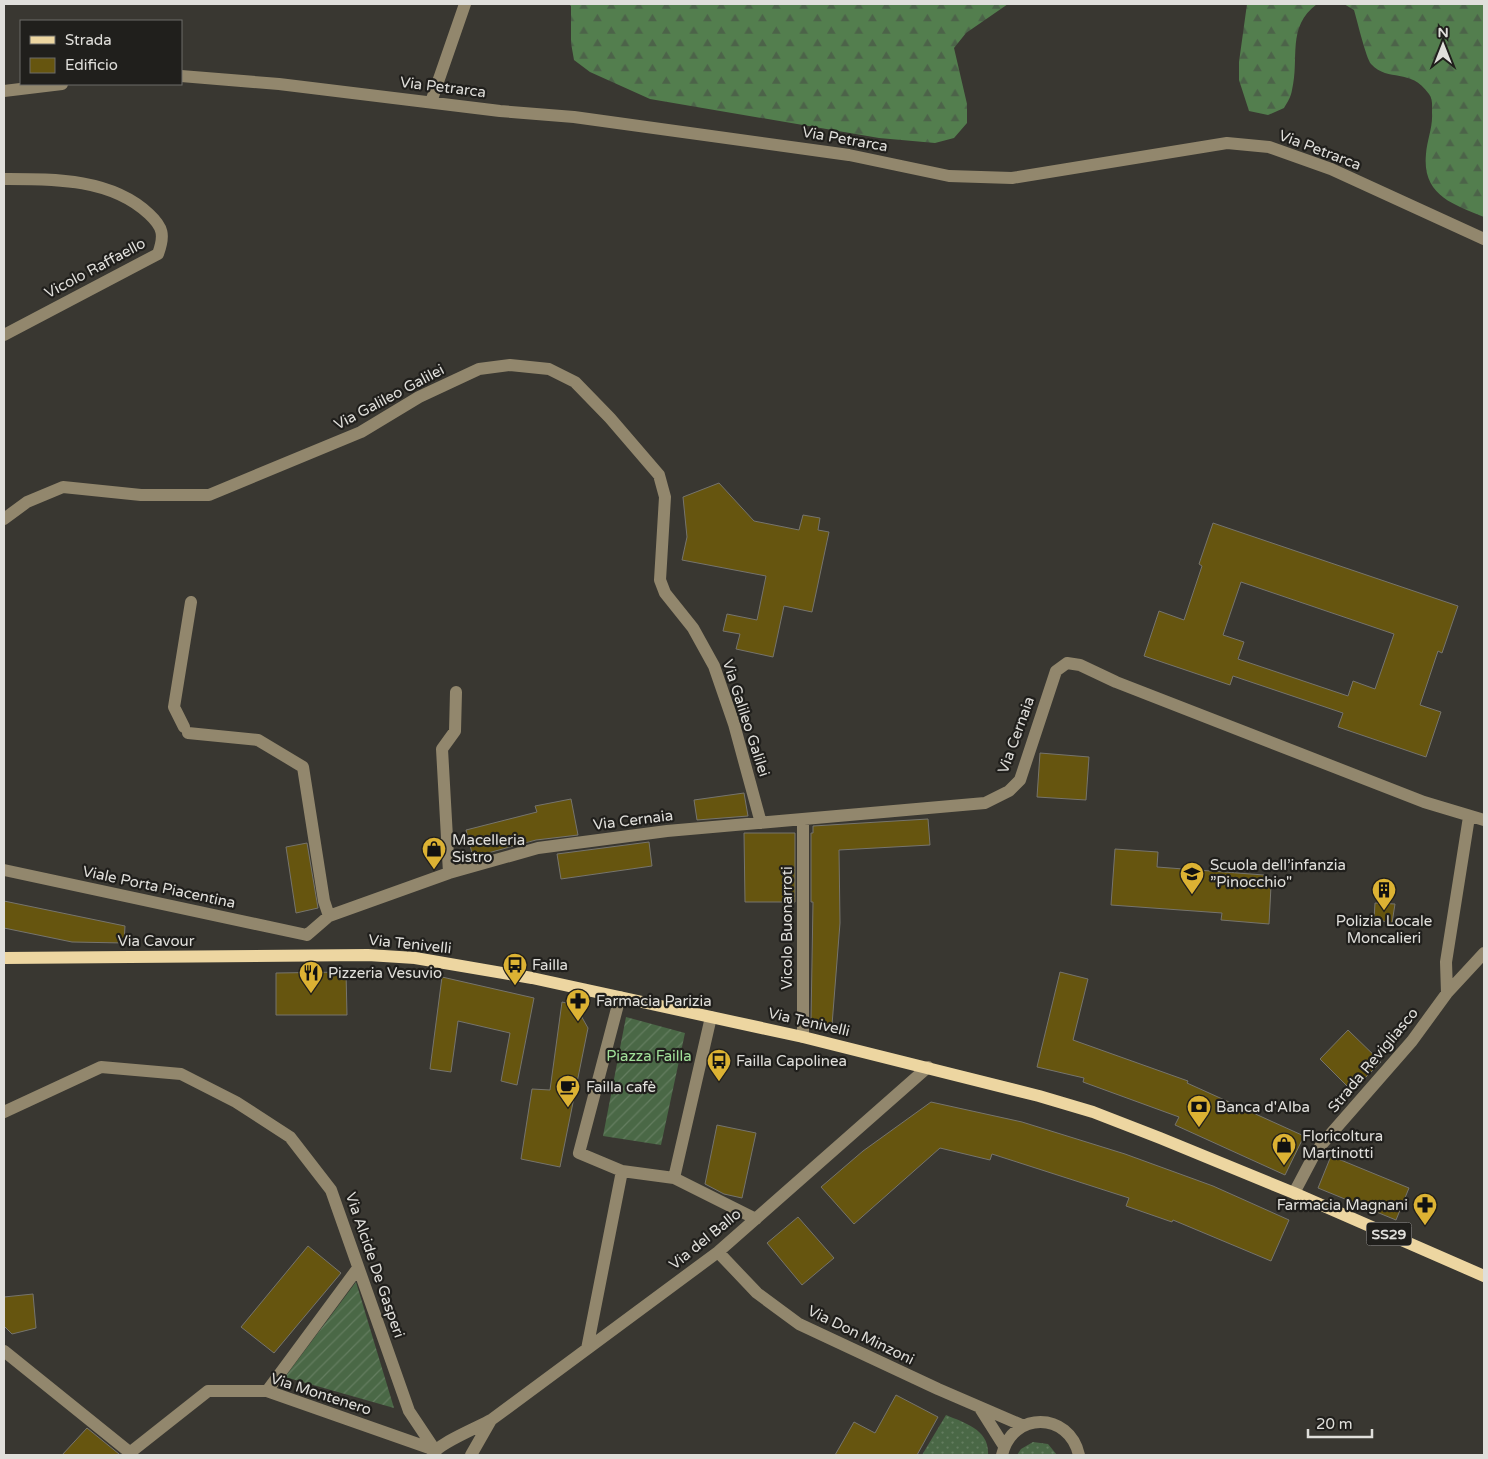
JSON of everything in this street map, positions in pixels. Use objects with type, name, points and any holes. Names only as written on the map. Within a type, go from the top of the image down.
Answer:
[{"type":"main road","name":"Via Tenivelli","points":[[308,956],[368,955],[415,958],[532,978],[803,1036],[1040,1096],[1093,1112],[1290,1192]]},
{"type":"main road","name":"Via Cavour","points":[[4,958],[308,956]]},
{"type":"main road","name":"SS29","points":[[1290,1192],[1484,1276]]},
{"type":"street","points":[[431,102],[465,4]]},
{"type":"street","name":"Via Petrarca","points":[[182,76],[279,84],[574,117],[849,155],[949,176],[1012,178],[1227,143],[1270,148],[1331,169],[1484,239]]},
{"type":"street","points":[[4,91],[54,85]]},
{"type":"street","name":"Vicolo Raffaello","points":[[4,180],[52,180],[97,186],[137,203],[160,224],[163,241],[158,254],[4,335]]},
{"type":"street","name":"Via Galileo Galilei","points":[[4,519],[27,502],[63,487],[141,495],[209,495],[361,432],[419,397],[480,370],[510,365],[548,369],[575,382],[610,418],[659,475],[665,497],[660,580],[665,592],[693,628],[716,665],[761,823]]},
{"type":"street","points":[[191,602],[174,707],[186,730],[258,740],[302,767],[324,901],[329,916]]},
{"type":"street","name":"Via Cernaia","points":[[307,935],[329,916],[449,872],[538,848],[667,831],[985,803],[1009,791],[1020,780],[1056,671],[1067,663],[1080,665],[1134,689],[1424,802],[1484,820]]},
{"type":"street","points":[[449,872],[442,749],[455,731],[456,692]]},
{"type":"street","points":[[1447,993],[1446,962],[1469,817]]},
{"type":"street","name":"Vicolo Buonarroti","points":[[803,820],[803,1036]]},
{"type":"street","name":"Viale Porta Piacentina","points":[[4,870],[307,935]]},
{"type":"street","points":[[307,935],[308,956]]},
{"type":"street","name":"Strada Revigliasco","points":[[1290,1192],[1322,1144],[1412,1042],[1447,993],[1484,953]]},
{"type":"street","points":[[620,996],[579,1153],[622,1171],[674,1178],[756,1219]]},
{"type":"street","points":[[674,1178],[710,1017]]},
{"type":"street","name":"Via Alcide De Gasperi","points":[[4,1112],[101,1067],[181,1074],[236,1102],[290,1137],[331,1190],[409,1411],[434,1453]]},
{"type":"street","name":"Via del Ballo","points":[[434,1453],[441,1445],[450,1443],[491,1420],[718,1252],[928,1068]]},
{"type":"street","points":[[587,1349],[622,1171]]},
{"type":"street","name":"Via Don Minzoni","points":[[718,1252],[757,1293],[799,1324],[980,1408],[1024,1426]]},
{"type":"street","points":[[267,1391],[358,1268]]},
{"type":"street","points":[[4,1351],[130,1454]]},
{"type":"street","name":"Via Montenero","points":[[130,1454],[208,1391],[267,1391],[434,1453]]},
{"type":"street","points":[[980,1408],[1003,1451]]},
{"type":"street","points":[[472,1455],[491,1420]]},
{"type":"street","points":[[1003,1451],[1009,1438],[1024,1426],[1036,1422],[1060,1427],[1070,1435],[1077,1446],[1079,1455]]},
{"type":"street","points":[[450,1443],[460,1446],[466,1455]]},
{"type":"green space","points":[[569,4],[1008,4],[966,33],[954,48],[967,104],[967,123],[954,138],[935,143],[879,138],[650,99],[590,72],[574,60],[571,43],[571,6]]},
{"type":"green space","points":[[1247,4],[1317,4],[1307,13],[1298,33],[1294,78],[1290,97],[1284,108],[1268,115],[1249,111],[1239,80],[1239,62]]},
{"type":"green space","points":[[1344,4],[1484,4],[1484,217],[1451,202],[1434,189],[1426,168],[1426,154],[1432,118],[1430,96],[1422,86],[1414,81],[1385,73],[1371,64],[1364,47],[1354,10]]},
{"type":"green space","name":"Piazza Failla","points":[[626,1017],[685,1033],[661,1145],[603,1136]]},
{"type":"green space","points":[[356,1282],[394,1408],[285,1377]]},
{"type":"green space","points":[[946,1415],[981,1433],[988,1446],[988,1455],[922,1455]]},
{"type":"green space","points":[[1033,1442],[1048,1444],[1057,1455],[1017,1455],[1021,1449]]},
{"type":"building","points":[[719,483],[754,521],[799,530],[803,515],[820,518],[818,530],[829,532],[812,612],[784,606],[773,657],[736,649],[740,634],[723,631],[727,614],[757,620],[766,576],[682,560],[687,537],[683,497]]},
{"type":"building","points":[[1213,523],[1458,606],[1442,653],[1438,651],[1420,705],[1441,712],[1426,757],[1338,727],[1343,713],[1233,676],[1230,685],[1144,656],[1159,611],[1184,620],[1202,566],[1199,564]],"holes":[[[1241,582],[1394,634],[1375,689],[1353,681],[1348,696],[1238,659],[1244,642],[1223,635]]]},
{"type":"building","points":[[1040,753],[1089,757],[1086,800],[1037,797]]},
{"type":"building","points":[[744,793],[748,816],[697,820],[694,800]]},
{"type":"building","points":[[571,799],[578,835],[536,840],[473,857],[466,830],[537,812],[535,806]]},
{"type":"building","points":[[928,819],[930,845],[839,850],[840,923],[832,1025],[811,1021],[813,902],[811,902],[811,833],[813,833],[813,826]]},
{"type":"building","points":[[744,833],[795,833],[795,902],[745,902]]},
{"type":"building","points":[[649,842],[652,866],[561,879],[557,854]]},
{"type":"building","points":[[307,843],[318,908],[296,913],[286,847]]},
{"type":"building","name":"Scuola dell’infanzia ”Pinocchio\"","points":[[1115,849],[1158,852],[1157,867],[1264,875],[1263,886],[1271,886],[1269,924],[1221,920],[1222,913],[1111,905]]},
{"type":"building","points":[[4,901],[125,926],[124,943],[72,942],[4,928]]},
{"type":"building","name":"Polizia Locale Moncalieri","points":[[1375,903],[1395,904],[1392,923],[1374,919]]},
{"type":"building","name":"Pizzeria Vesuvio","points":[[346,972],[347,1015],[276,1015],[276,973]]},
{"type":"building","points":[[1060,972],[1088,979],[1073,1040],[1188,1081],[1187,1083],[1304,1136],[1285,1175],[1175,1125],[1179,1117],[1083,1082],[1084,1078],[1037,1067]]},
{"type":"building","points":[[442,977],[534,998],[517,1085],[501,1081],[510,1033],[458,1021],[451,1072],[430,1069]]},
{"type":"building","points":[[562,1002],[575,1005],[588,1028],[560,1167],[521,1159],[532,1089],[550,1090]]},
{"type":"building","points":[[1348,1030],[1381,1062],[1352,1091],[1320,1059]]},
{"type":"building","points":[[931,1102],[1022,1122],[1125,1154],[1213,1186],[1289,1220],[1271,1261],[1173,1220],[1172,1222],[1126,1206],[1129,1198],[992,1154],[990,1160],[940,1148],[854,1224],[821,1187],[863,1151]]},
{"type":"building","points":[[717,1125],[756,1133],[742,1198],[724,1194],[705,1184]]},
{"type":"building","points":[[1331,1156],[1409,1188],[1396,1220],[1318,1188]]},
{"type":"building","points":[[798,1217],[834,1258],[802,1285],[767,1243]]},
{"type":"building","points":[[308,1246],[341,1273],[274,1353],[241,1327]]},
{"type":"building","points":[[33,1294],[36,1328],[12,1334],[4,1326],[4,1297]]},
{"type":"building","points":[[896,1395],[938,1417],[917,1455],[835,1455],[854,1422],[875,1433]]},
{"type":"building","points":[[87,1428],[119,1454],[119,1455],[62,1455]]},
{"type":"place","name":"Macelleria Sistro","points":[[434,870]]},
{"type":"place","name":"Scuola dell’infanzia ”Pinocchio\"","points":[[1192,895]]},
{"type":"place","name":"Polizia Locale Moncalieri","points":[[1384,911]]},
{"type":"place","name":"Failla","points":[[515,986]]},
{"type":"place","name":"Pizzeria Vesuvio","points":[[311,994]]},
{"type":"place","name":"Farmacia Parizia","points":[[578,1022]]},
{"type":"place","name":"Failla Capolinea","points":[[719,1082]]},
{"type":"place","name":"Failla cafè","points":[[568,1108]]},
{"type":"place","name":"Banca d'Alba","points":[[1199,1128]]},
{"type":"place","name":"Floricoltura Martinotti","points":[[1284,1166]]},
{"type":"place","name":"Farmacia Magnani","points":[[1425,1226]]}]
